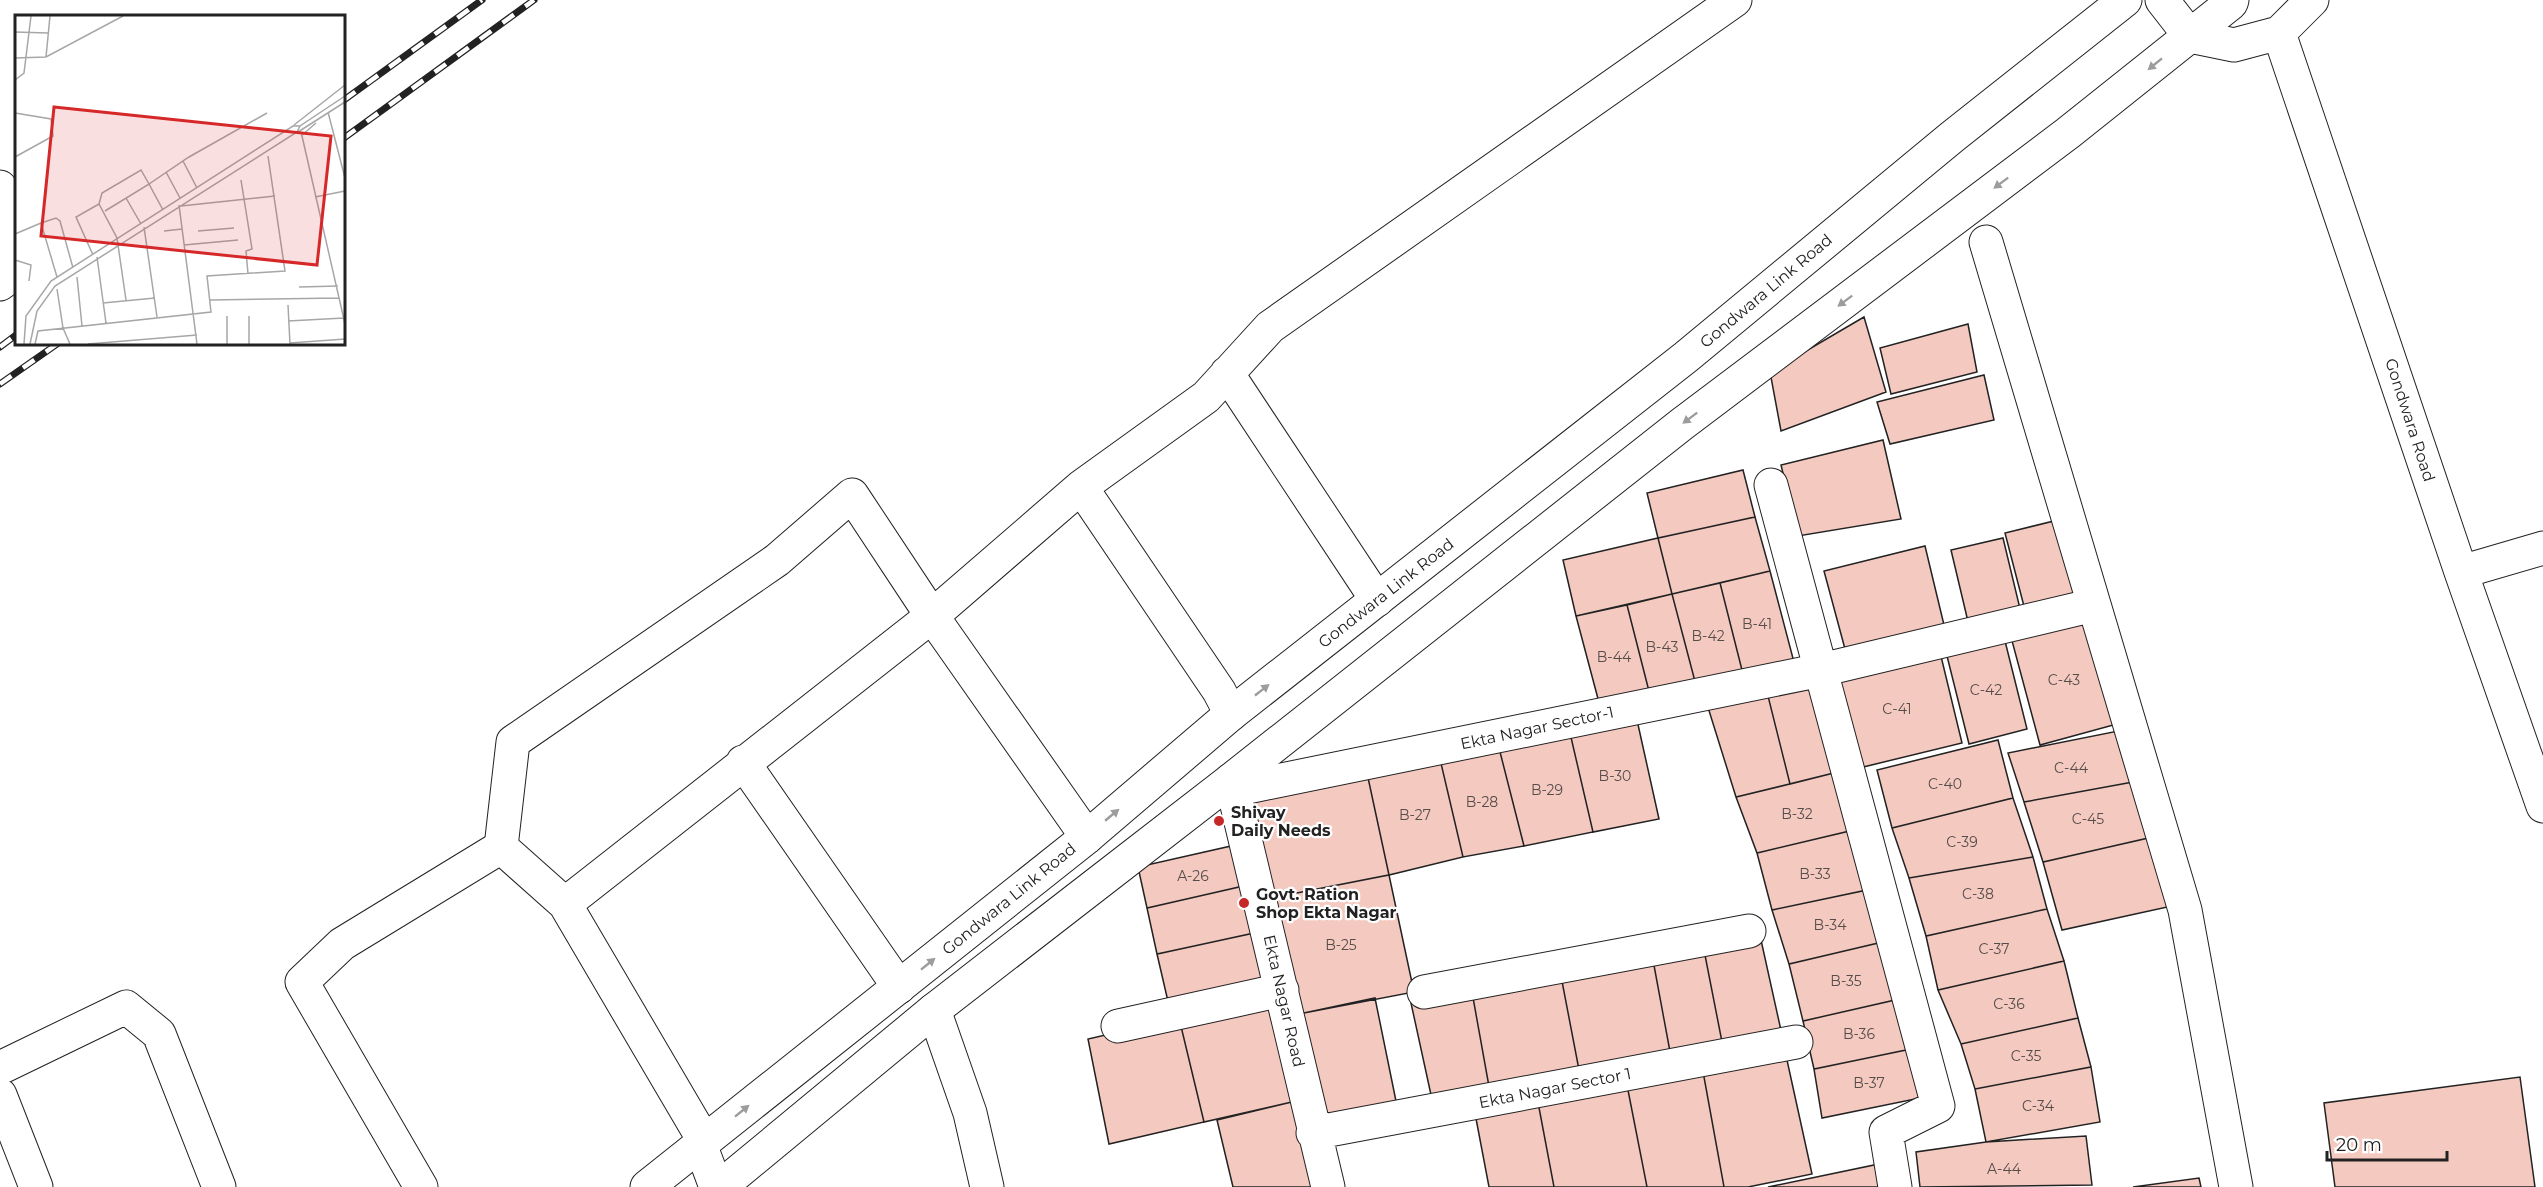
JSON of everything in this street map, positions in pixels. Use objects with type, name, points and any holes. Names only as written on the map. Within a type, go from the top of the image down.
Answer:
[{"type":"street","points":[[564,904],[932,616],[1081,487],[1206,397],[1270,327],[1735,0]]},
{"type":"street","name":"Gondwara Link Road","points":[[647,1187],[1087,837],[1231,714],[1686,357],[1952,137],[2125,0]]},
{"type":"street","points":[[2162,0],[2190,36],[2234,45],[2279,33],[2312,0]]},
{"type":"street","points":[[501,847],[564,904],[699,1132],[700,1144],[718,1187],[934,1010],[1242,783],[1682,424],[2068,133],[2233,1]]},
{"type":"street","name":"Gondwara Road","points":[[2279,33],[2543,807]]},
{"type":"street","points":[[0,187],[15,273],[0,284]]},
{"type":"street","points":[[1986,242],[2185,910],[2236,1187]]},
{"type":"street","points":[[1227,374],[1377,600]]},
{"type":"street","points":[[1771,485],[1938,1106],[1886,1132],[1894,1187]]},
{"type":"street","points":[[1081,487],[1219,691],[1231,714]]},
{"type":"street","points":[[501,847],[513,742],[777,560],[852,495],[932,616],[1087,837]]},
{"type":"street","points":[[2461,572],[2543,548]]},
{"type":"street","name":"Ekta Nagar Sector-1","points":[[1242,783],[1821,669],[2094,605]]},
{"type":"street","points":[[743,762],[899,987]]},
{"type":"street","name":"Ekta Nagar Road","points":[[1242,783],[1282,990],[1313,1133],[1328,1187]]},
{"type":"street","points":[[421,1187],[302,982],[342,944],[501,847]]},
{"type":"street","points":[[1424,992],[1749,932]]},
{"type":"street","points":[[1118,1026],[1282,990]]},
{"type":"street","points":[[0,1068],[126,1007],[159,1034],[219,1187]]},
{"type":"street","points":[[934,1010],[970,1113],[987,1187]]},
{"type":"street","name":"Ekta Nagar Sector 1","points":[[1313,1133],[1796,1042]]},
{"type":"street","points":[[0,1095],[36,1187]]},
{"type":"building","points":[[1864,317],[1886,392],[1781,431],[1770,372]]},
{"type":"building","points":[[1968,324],[1977,372],[1891,394],[1880,348]]},
{"type":"building","points":[[1984,375],[1994,420],[1890,444],[1877,402]]},
{"type":"building","points":[[1883,440],[1901,519],[1798,536],[1781,465]]},
{"type":"building","points":[[1743,470],[1755,517],[1658,538],[1647,493]]},
{"type":"building","points":[[1755,517],[1770,571],[1672,594],[1658,538]]},
{"type":"building","points":[[2058,520],[2079,601],[2026,614],[2005,533]]},
{"type":"building","points":[[1658,538],[1672,594],[1576,616],[1563,560]]},
{"type":"building","points":[[2003,538],[2022,617],[1970,630],[1951,550]]},
{"type":"building","points":[[1925,546],[1944,625],[1845,649],[1824,571]]},
{"type":"building","points":[[1770,571],[1795,666],[1744,678],[1720,583]]},
{"type":"building","points":[[1720,583],[1744,678],[1697,689],[1672,594]]},
{"type":"building","points":[[1672,594],[1697,689],[1651,699],[1627,605]]},
{"type":"building","points":[[1627,605],[1651,699],[1601,710],[1576,616]]},
{"type":"building","points":[[2088,615],[2117,724],[2040,745],[2011,637]]},
{"type":"building","points":[[2004,637],[2027,729],[1969,744],[1946,652]]},
{"type":"building","points":[[1939,648],[1962,743],[1855,769],[1831,675]]},
{"type":"building","points":[[1823,676],[1842,771],[1790,784],[1766,688]]},
{"type":"building","points":[[1766,688],[1790,784],[1736,797],[1706,701]]},
{"type":"building","points":[[1637,720],[1659,819],[1593,832],[1570,733]]},
{"type":"building","points":[[2118,731],[2133,782],[2024,802],[2008,753]]},
{"type":"building","points":[[1570,733],[1593,832],[1524,846],[1499,748]]},
{"type":"building","points":[[1998,740],[2013,798],[1892,828],[1877,770]]},
{"type":"building","points":[[1499,748],[1524,846],[1463,857],[1440,759]]},
{"type":"building","points":[[1440,759],[1463,857],[1389,875],[1367,773]]},
{"type":"building","points":[[1842,771],[1854,830],[1757,853],[1736,797]]},
{"type":"building","points":[[1367,773],[1389,875],[1266,899],[1245,800]]},
{"type":"building","points":[[2133,782],[2153,837],[2043,862],[2024,802]]},
{"type":"building","points":[[2013,798],[2033,857],[1909,878],[1892,828]]},
{"type":"building","points":[[1854,830],[1872,889],[1772,910],[1757,853]]},
{"type":"building","points":[[2153,837],[2172,906],[2062,930],[2043,862]]},
{"type":"building","points":[[1240,844],[1248,885],[1147,908],[1138,867]]},
{"type":"building","points":[[2033,857],[2047,909],[1926,936],[1909,878]]},
{"type":"building","points":[[1389,875],[1414,992],[1294,1015],[1266,899]]},
{"type":"building","points":[[1248,885],[1259,932],[1157,954],[1147,908]]},
{"type":"building","points":[[1872,889],[1887,941],[1789,964],[1772,910]]},
{"type":"building","points":[[2047,909],[2064,961],[1938,990],[1926,936]]},
{"type":"building","points":[[1259,932],[1271,988],[1170,1010],[1157,954]]},
{"type":"building","points":[[1761,940],[1782,1035],[1723,1047],[1704,950]]},
{"type":"building","points":[[1887,941],[1904,998],[1803,1021],[1789,964]]},
{"type":"building","points":[[1704,950],[1723,1047],[1671,1057],[1653,960]]},
{"type":"building","points":[[1653,960],[1671,1057],[1580,1075],[1561,976]]},
{"type":"building","points":[[2064,961],[2078,1018],[1961,1044],[1938,990]]},
{"type":"building","points":[[1561,976],[1580,1075],[1490,1092],[1472,992]]},
{"type":"building","points":[[1472,992],[1490,1092],[1433,1104],[1411,1003]]},
{"type":"building","points":[[1273,996],[1296,1101],[1204,1122],[1179,1018]]},
{"type":"building","points":[[1375,998],[1397,1106],[1317,1123],[1294,1015]]},
{"type":"building","points":[[1904,998],[1916,1048],[1814,1069],[1803,1021]]},
{"type":"building","points":[[1179,1018],[1204,1122],[1109,1144],[1088,1039]]},
{"type":"building","points":[[2078,1018],[2091,1067],[1975,1089],[1961,1044]]},
{"type":"building","points":[[1916,1048],[1925,1097],[1822,1118],[1814,1069]]},
{"type":"building","points":[[1785,1051],[1812,1174],[1748,1187],[1724,1187],[1702,1066]]},
{"type":"building","points":[[1702,1066],[1724,1187],[1647,1187],[1626,1080]]},
{"type":"building","points":[[2091,1067],[2100,1122],[1986,1142],[1975,1089]]},
{"type":"building","points":[[2520,1077],[2535,1187],[2335,1187],[2324,1103]]},
{"type":"building","points":[[1626,1080],[1647,1187],[1554,1187],[1537,1097]]},
{"type":"building","points":[[1537,1097],[1554,1187],[1489,1187],[1474,1108]]},
{"type":"building","points":[[1296,1101],[1317,1187],[1233,1187],[1217,1120]]},
{"type":"building","points":[[2086,1136],[2092,1185],[1920,1187],[1916,1152],[1986,1142]]},
{"type":"building","points":[[1879,1164],[1883,1187],[1768,1187]]},
{"type":"building","points":[[2199,1178],[2201,1187],[2133,1187]]},
{"type":"railway","points":[[345,99],[482,0]]},
{"type":"railway","points":[[345,137],[534,0]]},
{"type":"railway","points":[[0,347],[15,336]]},
{"type":"railway","points":[[0,384],[56,345]]},
{"type":"place","name":"Shivay Daily Needs","points":[[1219,821]]},
{"type":"place","name":"Govt. Ration Shop Ekta Nagar","points":[[1244,903]]}]
